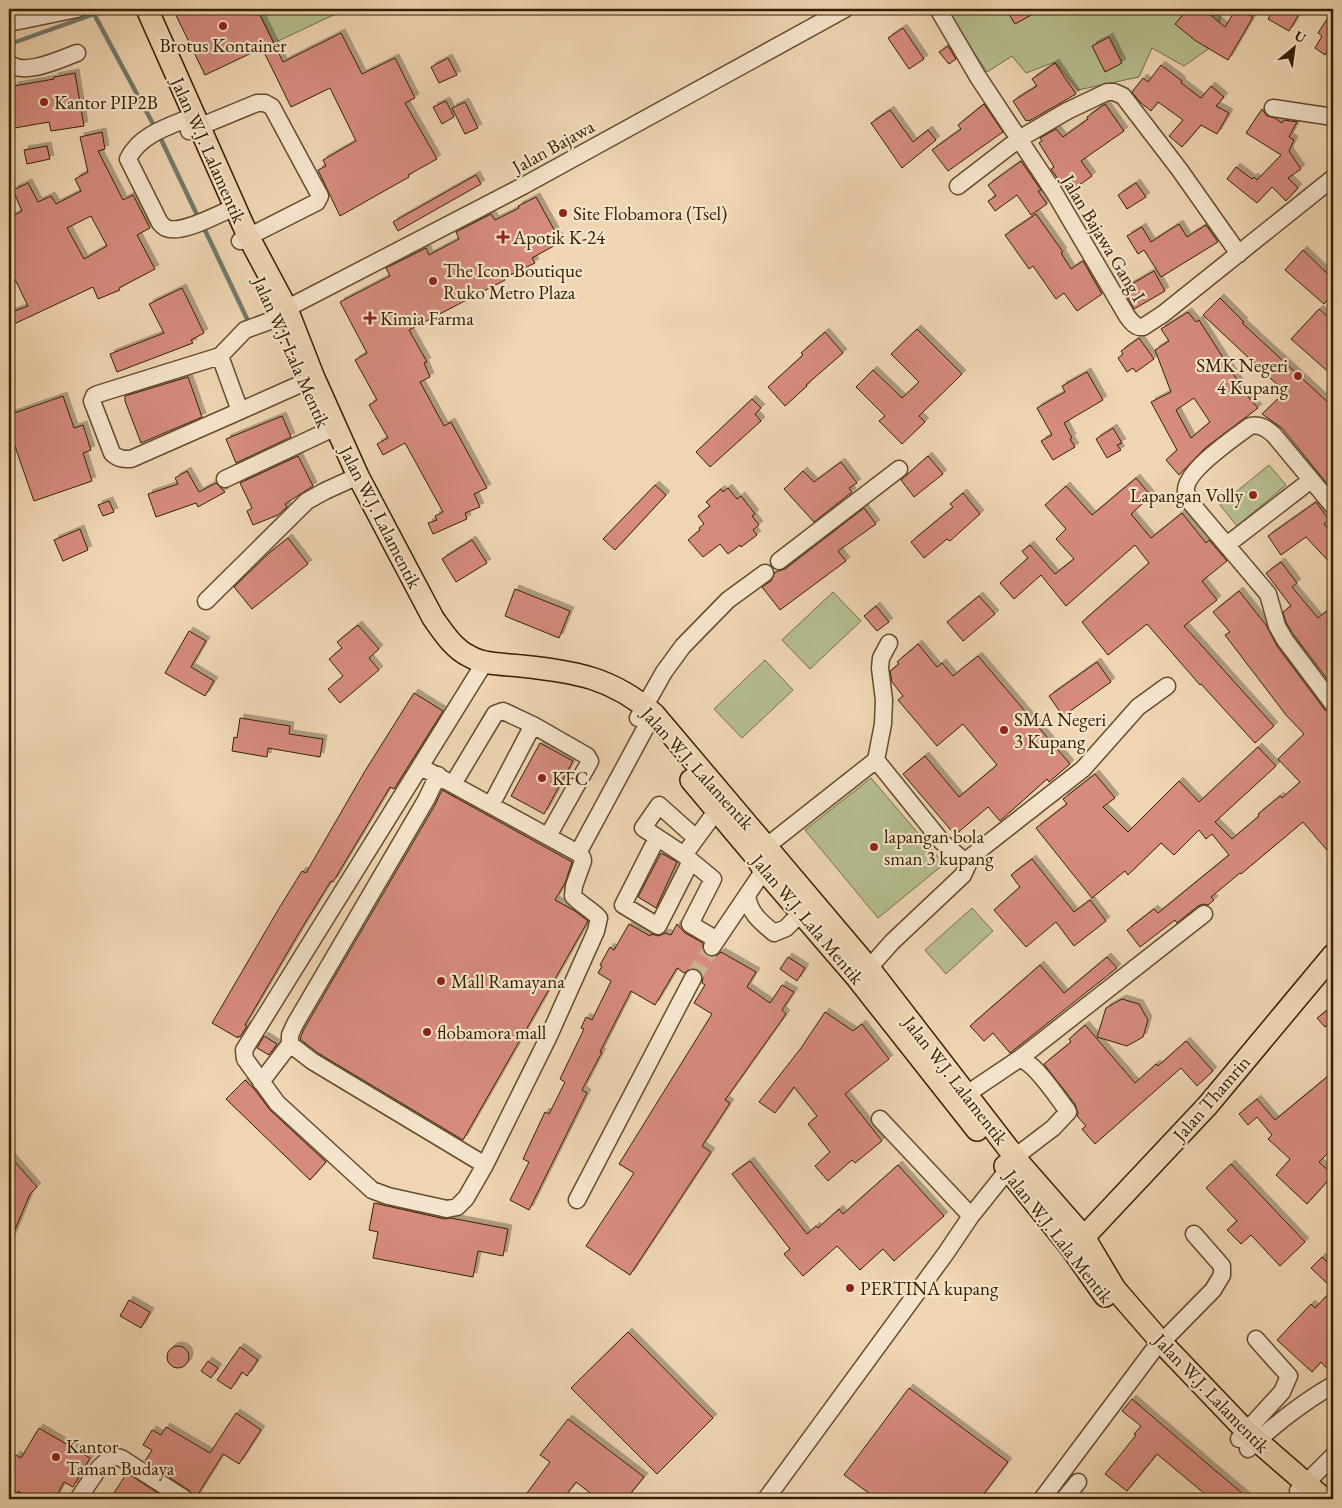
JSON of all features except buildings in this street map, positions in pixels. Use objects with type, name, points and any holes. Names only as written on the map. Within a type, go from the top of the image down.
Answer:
[{"type":"main road","points":[[132,9],[186,124]]},
{"type":"main road","name":"Jalan W.J. Lalamentik","points":[[147,9],[186,124],[224,212],[244,238],[283,313],[353,478],[433,618],[455,646],[482,668]]},
{"type":"main road","name":"Jalan W.J. Lala Mentik","points":[[482,668],[594,691],[645,716],[717,810],[766,858],[801,913],[863,973],[960,1098],[1015,1164]]},
{"type":"main road","name":"Jalan W.J. Lalamentik","points":[[645,716],[863,973]]},
{"type":"main road","name":"Jalan Thamrin","points":[[1077,1242],[1208,1105],[1333,957]]},
{"type":"main road","name":"Jalan W.J. Lalamentik","points":[[1015,1164],[1115,1289],[1157,1347]]},
{"type":"main road","points":[[1157,1347],[1248,1440],[1304,1492],[1324,1499]]},
{"type":"street","points":[[9,23],[77,9]]},
{"type":"street","name":"Jalan Bajawa","points":[[220,356],[252,328],[523,186],[845,9]]},
{"type":"street","name":"Jalan Bajawa Gang I","points":[[938,9],[978,77],[1054,192],[1127,316],[1139,328],[1163,314],[1333,178]]},
{"type":"street","points":[[9,63],[16,68],[24,69],[37,67],[77,53]]},
{"type":"street","points":[[958,186],[1019,139],[1098,95],[1114,92],[1123,96],[1239,254]]},
{"type":"street","points":[[1333,101],[1333,108]]},
{"type":"street","points":[[224,212],[180,229],[167,228],[160,223],[128,159],[140,141],[150,135],[257,103],[265,103],[272,107],[320,196],[317,202],[244,238]]},
{"type":"street","points":[[1272,108],[1333,116]]},
{"type":"street","points":[[240,411],[220,356],[98,394],[94,396],[92,401],[112,453],[122,459],[131,459],[240,411],[310,380]]},
{"type":"street","points":[[1333,506],[1274,434],[1258,425],[1250,426],[1233,438],[1196,470],[1187,484],[1186,492],[1192,503],[1268,594],[1277,626],[1285,640],[1333,704]]},
{"type":"street","points":[[225,479],[332,429]]},
{"type":"street","points":[[779,561],[898,469]]},
{"type":"street","points":[[206,601],[307,501],[353,478]]},
{"type":"street","points":[[1228,544],[1311,480]]},
{"type":"street","points":[[578,853],[645,716],[664,672],[683,646],[728,600],[765,573]]},
{"type":"street","points":[[696,838],[659,805],[644,828],[713,879],[690,924],[715,943],[747,895],[766,858],[876,760],[884,700],[880,668],[881,658],[889,643]]},
{"type":"street","points":[[422,767],[578,853],[583,861],[574,886],[573,896],[578,902],[591,909],[599,918],[596,931],[548,1038],[485,1165],[466,1198],[457,1207],[447,1209],[388,1196],[372,1190],[332,1155],[277,1102],[245,1059],[244,1050],[482,668]]},
{"type":"street","points":[[863,973],[892,942],[964,875],[968,858],[1082,769],[1138,707],[1167,686]]},
{"type":"street","points":[[453,784],[495,714],[503,711],[533,725],[587,756],[590,761],[548,836]]},
{"type":"street","points":[[491,805],[533,725]]},
{"type":"street","points":[[876,760],[942,842],[968,864]]},
{"type":"street","points":[[261,1082],[290,1044],[290,1035],[295,1024],[426,800],[438,775]]},
{"type":"street","points":[[657,838],[623,905],[658,926],[696,838],[717,810]]},
{"type":"street","points":[[747,895],[748,904],[757,919],[774,933],[786,928],[801,913]]},
{"type":"street","points":[[960,1098],[1019,1059],[1204,914]]},
{"type":"street","points":[[577,1200],[693,978]]},
{"type":"street","points":[[290,1044],[312,1061],[485,1165]]},
{"type":"street","points":[[766,1499],[971,1216],[1015,1164],[1068,1112],[1033,1067],[1025,1060],[1019,1059]]},
{"type":"street","points":[[880,1120],[971,1216]]},
{"type":"street","points":[[1042,1499],[1157,1347],[1212,1290],[1222,1275],[1222,1266],[1194,1234]]},
{"type":"street","points":[[1248,1440],[1282,1392],[1289,1376],[1256,1339]]},
{"type":"street","points":[[1248,1440],[1333,1385]]},
{"type":"street","points":[[78,1499],[98,1468],[112,1456],[121,1458],[185,1499]]},
{"type":"street","points":[[1304,1492],[1333,1456]]},
{"type":"street","points":[[1064,1499],[1078,1482]]},
{"type":"green space","points":[[257,9],[346,9],[274,43]]},
{"type":"green space","points":[[945,9],[1222,9],[1214,45],[1184,66],[1152,48],[1139,77],[1078,90],[1055,62],[1026,73],[1012,56],[987,72]]},
{"type":"green space","name":"Lapangan Volly","points":[[1269,465],[1286,485],[1237,526],[1220,505]]},
{"type":"green space","points":[[833,592],[861,621],[810,669],[782,640]]},
{"type":"green space","points":[[765,660],[793,690],[742,738],[714,709]]},
{"type":"green space","name":"lapangan bola sman 3 kupang","points":[[871,778],[944,864],[878,918],[805,830]]},
{"type":"green space","points":[[972,908],[993,931],[946,974],[925,950]]},
{"type":"waterway","points":[[10,44],[94,14],[159,135],[199,219]]},
{"type":"waterway","points":[[203,226],[250,325]]},
{"type":"tunnel","points":[[693,978],[712,947]]},
{"type":"place","name":"Brotus Kontainer","points":[[223,26]]},
{"type":"place","name":"Kantor PIP2B","points":[[44,102]]},
{"type":"place","name":"Site Flobamora (Tsel)","points":[[563,213]]},
{"type":"place","name":"Apotik K-24","points":[[503,237]]},
{"type":"place","name":"The Icon Boutique Ruko Metro Plaza","points":[[433,281]]},
{"type":"place","name":"Kimia Farma","points":[[370,318]]},
{"type":"place","name":"SMK Negeri 4 Kupang","points":[[1298,376]]},
{"type":"place","name":"Lapangan Volly","points":[[1253,495]]},
{"type":"place","name":"SMA Negeri 3 Kupang","points":[[1004,730]]},
{"type":"place","name":"KFC","points":[[542,778]]},
{"type":"place","name":"lapangan bola sman 3 kupang","points":[[874,847]]},
{"type":"place","name":"Mall Ramayana","points":[[441,981]]},
{"type":"place","name":"flobamora mall","points":[[427,1032]]},
{"type":"place","name":"PERTINA kupang","points":[[850,1288]]},
{"type":"place","name":"Kantor Taman Budaya","points":[[56,1457]]}]
